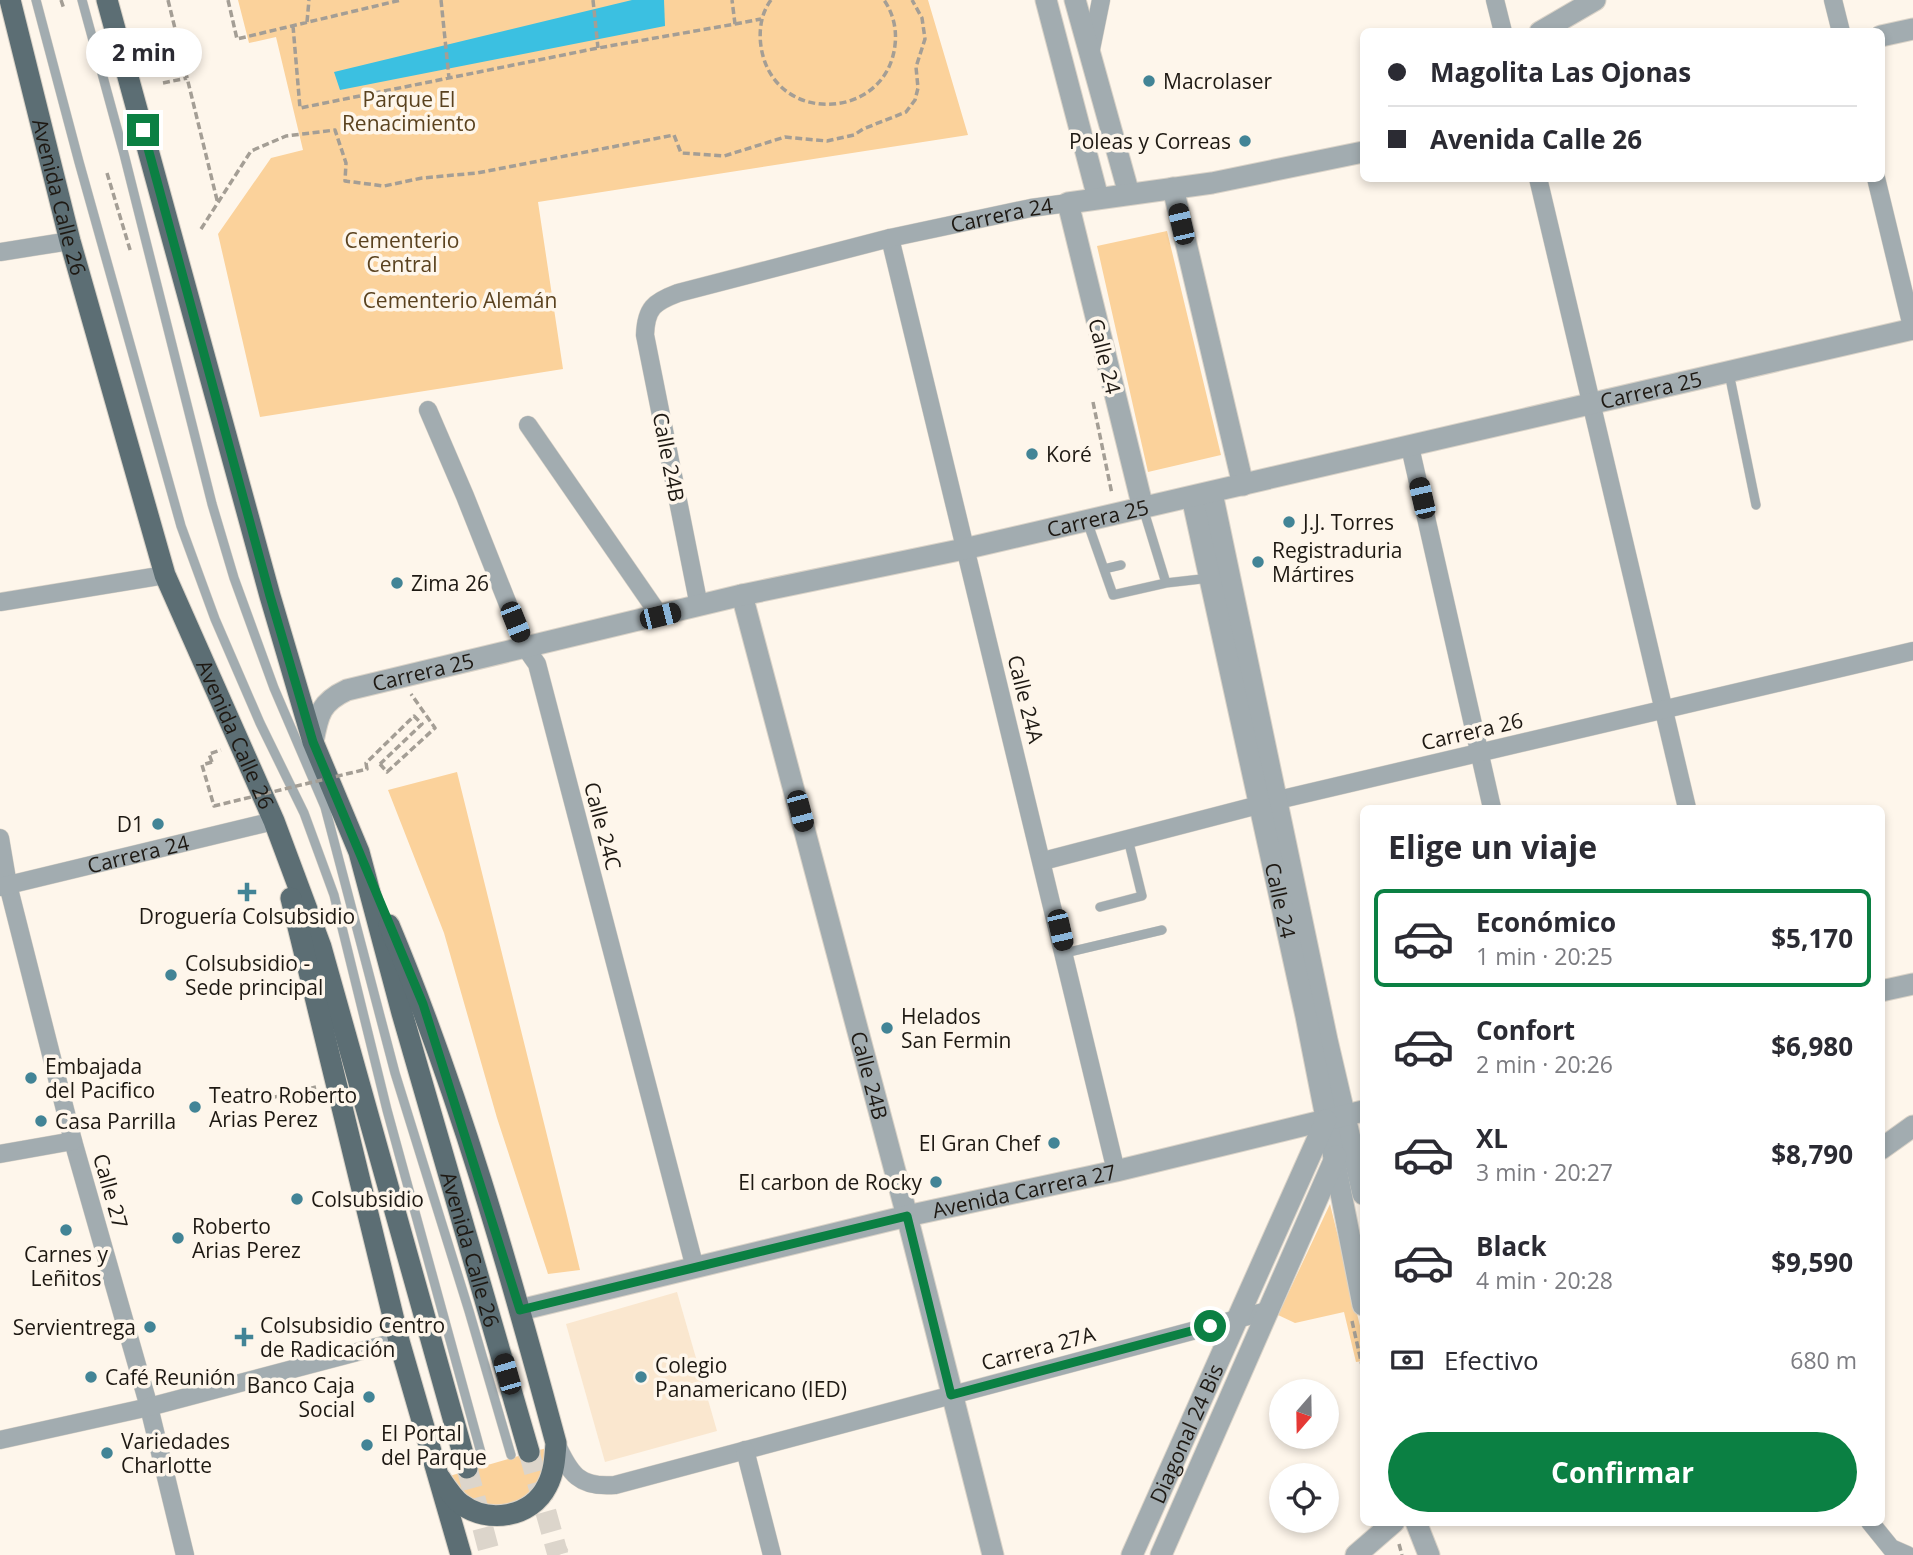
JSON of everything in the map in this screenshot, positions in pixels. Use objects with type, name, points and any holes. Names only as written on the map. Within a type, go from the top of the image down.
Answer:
[{"type":"main road","name":"Avenida Calle 26","points":[[10,0],[70,241],[164,575],[274,821],[321,947],[475,1464]]},
{"type":"main road","name":"Avenida Calle 26","points":[[107,0],[270,596],[313,742],[359,852],[520,1454]]},
{"type":"main road","points":[[274,821],[302,947],[399,1341],[461,1555]]},
{"type":"main road","points":[[359,852],[423,1004],[520,1310],[556,1443],[552,1473],[546,1488],[530,1506],[519,1511],[492,1515],[472,1510],[459,1503],[440,1478]]},
{"type":"street","points":[[1046,0],[1098,198]]},
{"type":"street","points":[[1076,0],[1129,194]]},
{"type":"street","points":[[1090,54],[1101,0]]},
{"type":"street","points":[[1495,0],[1502,28]]},
{"type":"street","points":[[1547,28],[1595,0]]},
{"type":"street","points":[[1833,0],[1840,28]]},
{"type":"street","points":[[1885,35],[1913,29]]},
{"type":"street","points":[[1333,158],[1360,141]]},
{"type":"street","name":"Carrera 24","points":[[651,308],[661,299],[678,293],[891,238],[1031,208],[1212,183],[1360,153]]},
{"type":"street","points":[[1539,182],[1686,805]]},
{"type":"street","points":[[1877,182],[1913,330]]},
{"type":"street","points":[[1173,188],[1243,485]]},
{"type":"street","name":"Calle 24","points":[[1068,203],[1143,508]]},
{"type":"street","name":"Calle 24A","points":[[891,238],[1116,1171]]},
{"type":"street","points":[[0,252],[70,241]]},
{"type":"street","name":"Calle 24B","points":[[651,308],[645,323],[645,335],[699,606]]},
{"type":"street","name":"Carrera 25","points":[[313,742],[316,724],[331,697],[347,690],[742,595],[964,549],[1913,330]]},
{"type":"street","name":"Calle 24C","points":[[428,410],[466,496],[525,647],[537,664],[695,1268]]},
{"type":"street","points":[[528,425],[660,616]]},
{"type":"street","points":[[1410,447],[1491,805]]},
{"type":"street","name":"Calle 24","points":[[1202,495],[1210,578],[1269,802],[1360,1181]]},
{"type":"street","name":"Calle 24","points":[[1202,495],[1269,802]]},
{"type":"street","points":[[0,602],[164,575]]},
{"type":"street","name":"Calle 24B","points":[[742,595],[907,1216],[993,1555]]},
{"type":"street","name":"Carrera 26","points":[[1043,860],[1269,802],[1913,651]]},
{"type":"street","name":"Carrera 24","points":[[4,886],[274,821]]},
{"type":"street","name":"Calle 27","points":[[0,838],[4,886],[149,1407],[185,1555]]},
{"type":"street","points":[[1885,990],[1913,984]]},
{"type":"street","name":"Calle 24","points":[[1346,1119],[1333,1161],[1360,1291]]},
{"type":"street","name":"Avenida Carrera 27","points":[[520,1310],[907,1216],[1346,1119]]},
{"type":"street","name":"Diagonal 24 Bis","points":[[1132,1555],[1236,1319],[1346,1119]]},
{"type":"street","points":[[1885,1146],[1913,1126]]},
{"type":"street","points":[[0,1154],[73,1141]]},
{"type":"street","name":"Diagonal 24 Bis","points":[[1161,1555],[1333,1161]]},
{"type":"street","name":"Carrera 27A","points":[[556,1443],[571,1472],[583,1481],[600,1486],[615,1485],[1267,1311]]},
{"type":"street","points":[[0,1440],[149,1407],[399,1341]]},
{"type":"street","points":[[745,1450],[772,1555]]},
{"type":"street","points":[[1356,1555],[1389,1526]]},
{"type":"street","points":[[1418,1526],[1431,1555]]},
{"type":"street","points":[[1429,1526],[1431,1555]]},
{"type":"street","points":[[1873,1526],[1891,1548],[1907,1555]]},
{"type":"lane","points":[[36,0],[181,526],[215,619],[304,813],[334,895],[475,1464]]},
{"type":"lane","points":[[82,0],[124,154],[212,504],[234,578],[274,688],[325,807],[395,1073],[469,1311],[520,1454]]},
{"type":"lane","points":[[1729,373],[1756,505]]},
{"type":"lane","points":[[1143,508],[1166,583]]},
{"type":"lane","points":[[1087,521],[1113,595],[1166,583],[1210,578]]},
{"type":"lane","points":[[1146,561],[1158,558]]},
{"type":"lane","points":[[1104,569],[1121,565]]},
{"type":"lane","points":[[1100,907],[1142,896],[1128,839]]},
{"type":"lane","points":[[1065,953],[1163,930]]},
{"type":"path","points":[[61,0],[64,9]]},
{"type":"path","points":[[168,0],[218,204]]},
{"type":"path","points":[[228,0],[237,39],[401,0]]},
{"type":"path","points":[[307,22],[309,0]]},
{"type":"path","points":[[441,0],[449,78]]},
{"type":"path","points":[[593,0],[598,48]]},
{"type":"path","points":[[732,0],[736,24]]},
{"type":"path","points":[[771,0],[762,19],[760,43],[766,67],[780,86],[803,101],[836,106],[864,96],[882,80],[894,58],[897,34],[890,9],[884,0]]},
{"type":"path","points":[[201,229],[251,151],[286,136],[335,130],[346,163],[345,181],[384,186],[422,178],[477,173],[674,135],[681,153],[724,156],[785,137],[827,141],[854,135],[906,111],[915,100],[918,88],[916,66],[925,39],[922,19],[912,0]]},
{"type":"path","points":[[293,26],[300,108],[598,48],[762,19]]},
{"type":"path","points":[[163,83],[187,78]]},
{"type":"path","points":[[107,173],[131,253]]},
{"type":"path","points":[[212,762],[202,765],[214,806],[368,769],[366,762],[415,716],[422,724],[380,764],[387,772],[435,728],[413,696],[394,678]]},
{"type":"path","points":[[250,1103],[319,1087]]},
{"type":"shaded area","name":"Colegio Panamericano (IED)","points":[[677,1292],[717,1431],[605,1462],[566,1324]]},
{"type":"green space","name":"Cementerio Central","points":[[238,0],[928,0],[968,135],[538,202],[563,369],[260,417],[218,234],[271,158],[303,150],[276,37],[249,43]]},
{"type":"green space","points":[[1167,231],[1221,455],[1148,472],[1097,246]]},
{"type":"green space","points":[[457,772],[580,1270],[548,1274],[497,1118],[444,933],[388,790]]},
{"type":"green space","points":[[1330,1204],[1360,1326],[1360,1361],[1356,1362],[1344,1312],[1295,1323],[1278,1315]]},
{"type":"green space","points":[[550,1447],[543,1479],[517,1507],[472,1505],[446,1477]]},
{"type":"water","points":[[632,0],[664,0],[665,26],[340,90],[334,72]]},
{"type":"tunnel","points":[[529,1452],[558,1555]]},
{"type":"tunnel","points":[[467,1468],[490,1555]]},
{"type":"tunnel","points":[[557,1551],[559,1555]]},
{"type":"place","name":"Macrolaser","points":[[1149,81]]},
{"type":"place","name":"Poleas y Correas","points":[[1245,141]]},
{"type":"place","name":"Koré","points":[[1032,454]]},
{"type":"place","name":"J.J. Torres","points":[[1289,522]]},
{"type":"place","name":"Registraduria Mártires","points":[[1258,562]]},
{"type":"place","name":"Zima 26","points":[[397,583]]},
{"type":"place","name":"D1","points":[[158,824]]},
{"type":"place","name":"Droguería Colsubsidio","points":[[247,892]]},
{"type":"place","name":"Colsubsidio - Sede principal","points":[[171,975]]},
{"type":"place","name":"Helados San Fermin","points":[[887,1028]]},
{"type":"place","name":"Embajada del Pacifico","points":[[31,1078]]},
{"type":"place","name":"Teatro Roberto Arias Perez","points":[[195,1107]]},
{"type":"place","name":"Casa Parrilla","points":[[41,1121]]},
{"type":"place","name":"El Gran Chef","points":[[1054,1143]]},
{"type":"place","name":"El carbon de Rocky","points":[[936,1182]]},
{"type":"place","name":"Colsubsidio","points":[[297,1199]]},
{"type":"place","name":"Carnes y Leñitos","points":[[66,1230]]},
{"type":"place","name":"Roberto Arias Perez","points":[[178,1238]]},
{"type":"place","name":"Servientrega","points":[[150,1327]]},
{"type":"place","name":"Colsubsidio Centro de Radicación","points":[[244,1337]]},
{"type":"place","name":"Café Reunión","points":[[91,1377]]},
{"type":"place","name":"Colegio Panamericano (IED)","points":[[641,1377]]},
{"type":"place","name":"Banco Caja Social","points":[[369,1397]]},
{"type":"place","name":"El Portal del Parque","points":[[367,1445]]},
{"type":"place","name":"Variedades Charlotte","points":[[107,1453]]},
{"type":"route","points":[[143,130],[270,596],[313,742],[423,1004],[520,1310],[907,1216],[951,1395],[1210,1326]]},
{"type":"park label","name":"Parque El Renacimiento","points":[[409,111]]},
{"type":"park label","name":"Cementerio Alemán","points":[[460,300]]}]
